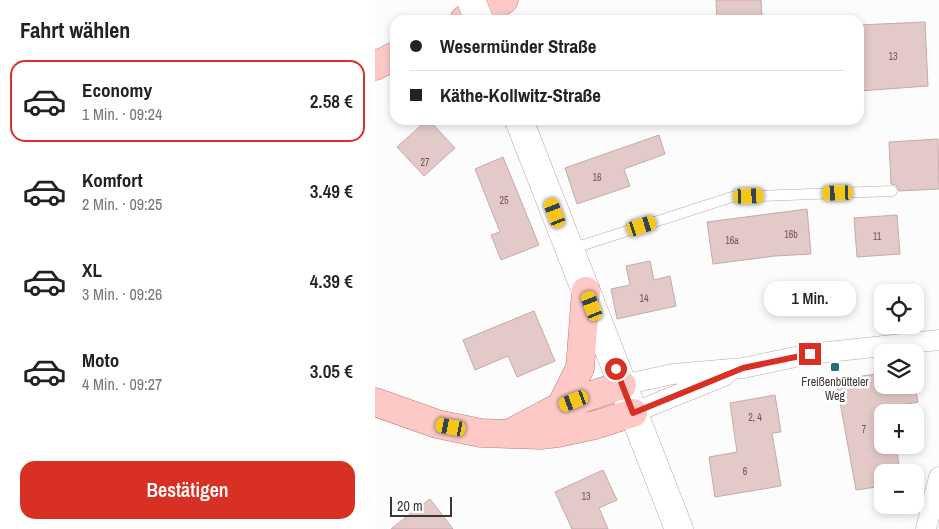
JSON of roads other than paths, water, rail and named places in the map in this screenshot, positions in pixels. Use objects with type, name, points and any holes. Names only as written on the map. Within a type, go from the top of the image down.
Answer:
[{"type":"main road","points":[[474,15],[504,0]]},
{"type":"main road","points":[[375,66],[390,58]]},
{"type":"main road","points":[[561,406],[580,368],[586,291]]},
{"type":"main road","points":[[512,432],[561,406],[622,385]]},
{"type":"main road","points":[[375,402],[437,424],[481,433],[512,432],[541,435],[558,433],[595,426],[633,413]]},
{"type":"street","points":[[471,0],[477,15]]},
{"type":"street","points":[[521,125],[679,529]]},
{"type":"street","points":[[622,385],[673,374],[743,368],[810,354],[939,340]]},
{"type":"street","points":[[633,413],[743,368]]},
{"type":"street","points":[[926,529],[939,477]]},
{"type":"lane","points":[[569,250],[732,197],[892,191]]},
{"type":"place","name":"Freißenbütteler Weg","points":[[835,367]]}]
